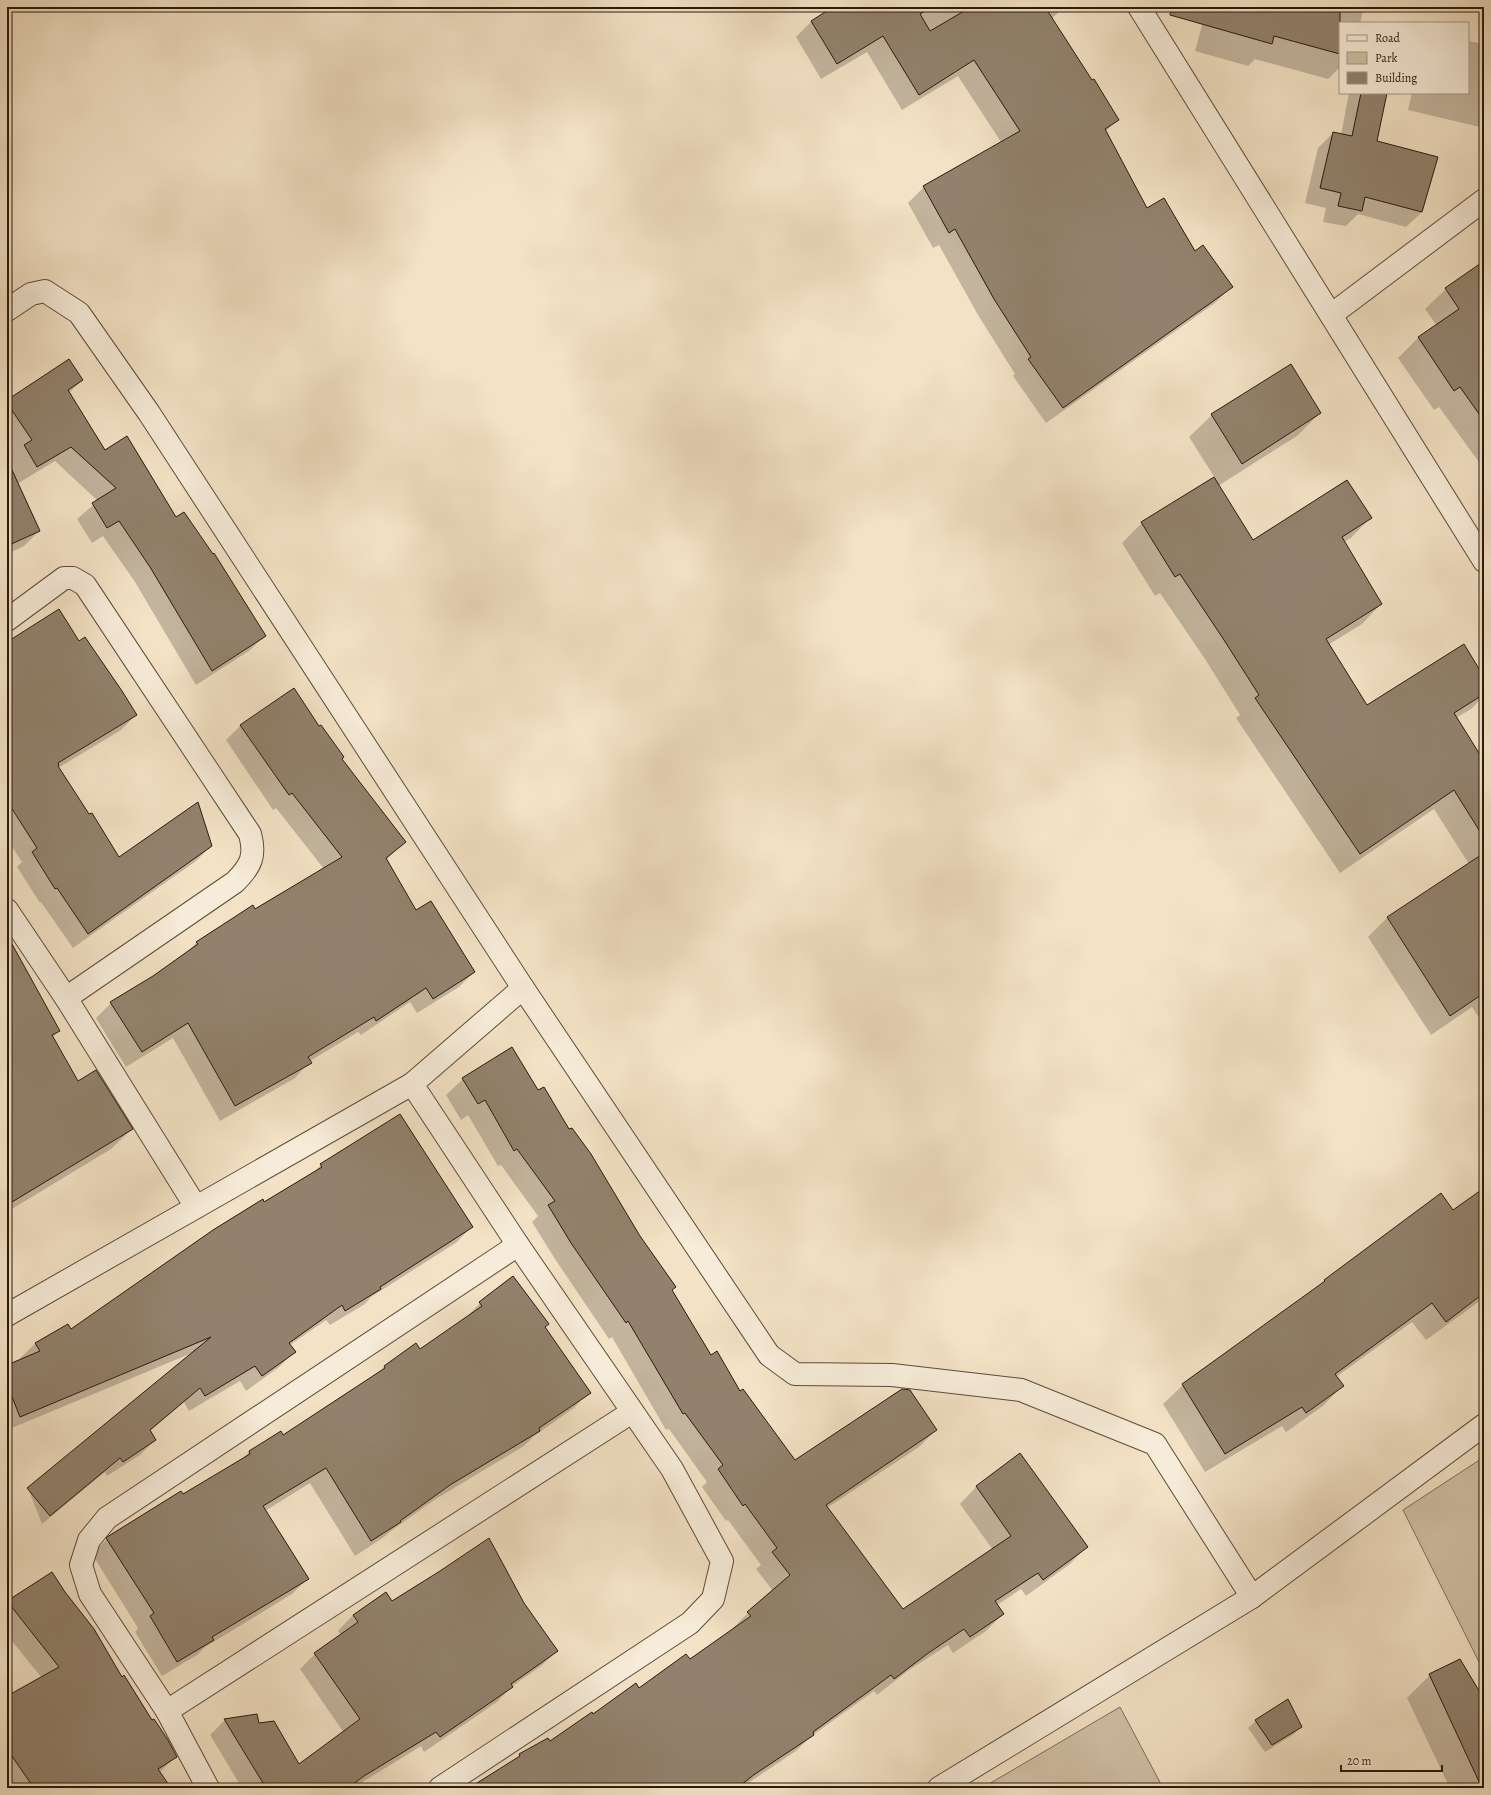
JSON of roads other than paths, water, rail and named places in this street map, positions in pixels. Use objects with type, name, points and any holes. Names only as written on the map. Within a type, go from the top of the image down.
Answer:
[{"type":"street","points":[[1139,7],[1484,561]]},
{"type":"street","points":[[1331,314],[1484,200]]},
{"type":"street","points":[[7,310],[31,294],[45,291],[79,313],[149,413],[523,988],[769,1355],[795,1374],[892,1376],[1021,1390],[1155,1444],[1252,1597]]},
{"type":"street","points":[[7,620],[64,578],[72,578],[85,585],[250,834],[254,847],[248,869],[235,882],[66,998]]},
{"type":"street","points":[[7,910],[66,998],[196,1207]]},
{"type":"street","points":[[7,1315],[412,1084],[523,988]]},
{"type":"street","points":[[412,1084],[518,1245],[672,1469],[722,1561],[713,1599],[690,1623],[440,1788]]},
{"type":"street","points":[[208,1788],[167,1711],[90,1594],[81,1565],[89,1540],[107,1518],[518,1245]]},
{"type":"street","points":[[167,1711],[632,1412]]},
{"type":"street","points":[[939,1788],[1252,1597],[1484,1425]]}]
